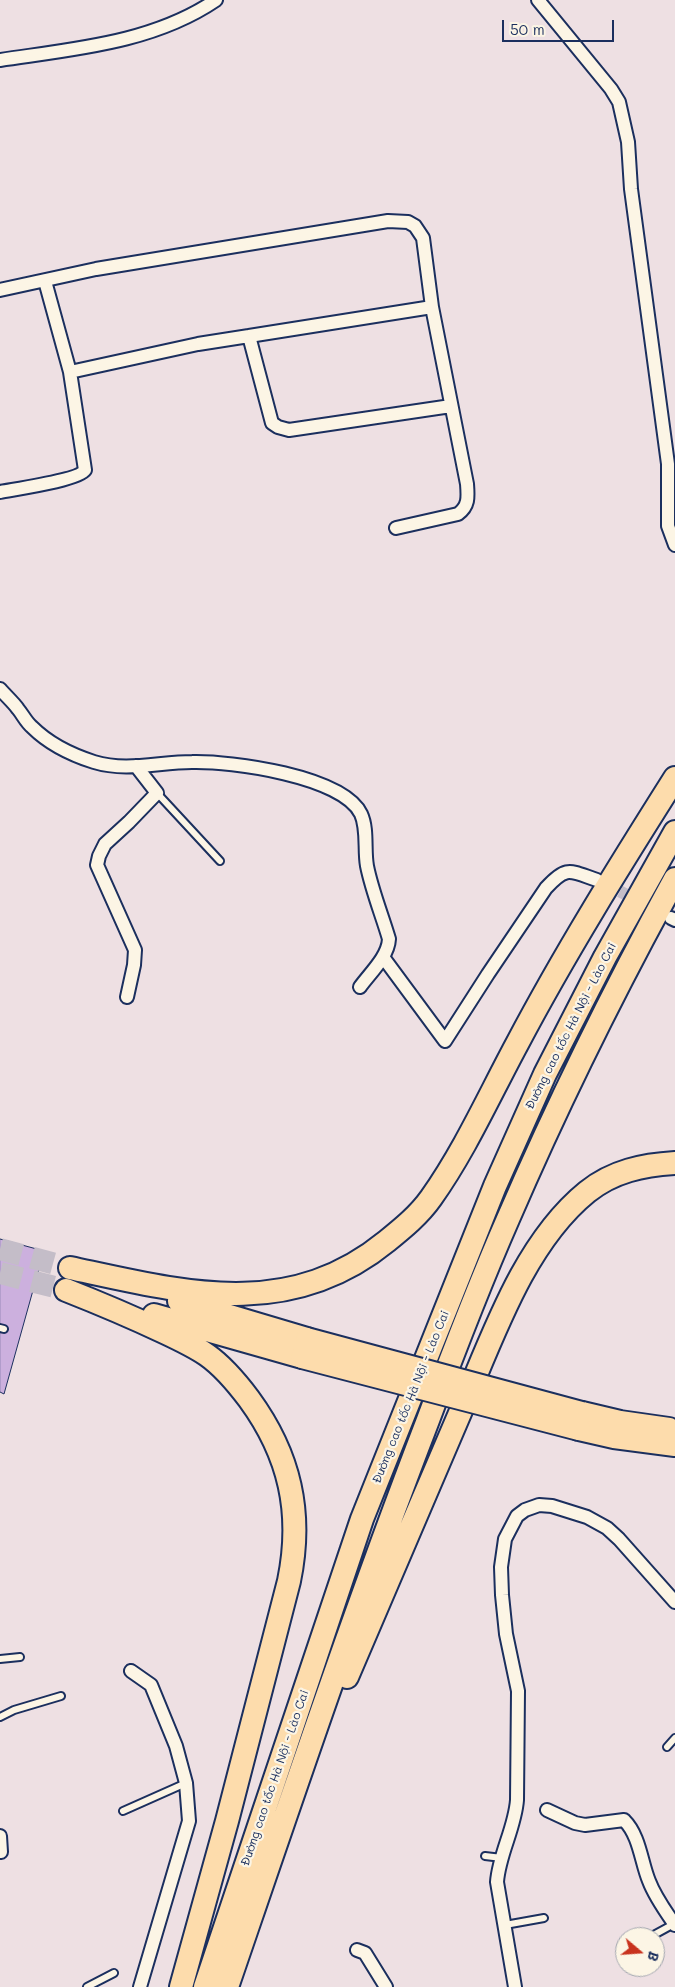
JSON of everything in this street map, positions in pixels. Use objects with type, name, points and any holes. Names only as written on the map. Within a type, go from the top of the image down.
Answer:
[{"type":"highway","points":[[68,1279],[168,1288],[218,1295],[248,1294],[310,1284],[351,1266],[382,1246],[414,1218],[430,1200],[452,1165],[470,1136],[518,1043],[582,930],[675,778]]},
{"type":"highway","name":"Đường cao tốc Hà Nội - Lào Cai","points":[[205,1987],[362,1519],[495,1186],[545,1074],[605,957],[675,832]]},
{"type":"highway","name":"Đường cao tốc Hà Nội - Lào Cai","points":[[227,1987],[322,1706],[385,1531],[456,1346],[541,1144],[600,1021],[675,879]]},
{"type":"highway","points":[[263,1882],[404,1541],[507,1306],[531,1259],[547,1235],[569,1209],[588,1191],[616,1174],[646,1165],[675,1163]]},
{"type":"highway","points":[[68,1279],[304,1348],[580,1421],[614,1438],[675,1445]]},
{"type":"highway","points":[[68,1279],[159,1330],[195,1347],[213,1360],[243,1390],[267,1426],[279,1450],[290,1482],[296,1533],[289,1581],[227,1821],[181,1987]]},
{"type":"highway","points":[[580,1421],[620,1422],[675,1429]]},
{"type":"street","points":[[0,60],[106,44],[188,18],[216,0]]},
{"type":"street","points":[[538,0],[611,89],[619,102],[628,142],[632,189],[668,464],[668,526],[675,545]]},
{"type":"street","points":[[0,290],[96,269],[388,221],[402,222],[415,226],[423,238],[432,307],[467,484],[468,500],[465,508],[458,514],[396,528]]},
{"type":"street","points":[[0,492],[65,479],[80,475],[85,470],[70,372],[45,281]]},
{"type":"street","points":[[70,372],[198,344],[432,307]]},
{"type":"street","points":[[250,336],[272,423],[283,429],[289,430],[451,406]]},
{"type":"street","points":[[0,689],[17,707],[30,726],[54,744],[96,763],[120,767],[220,762],[308,780],[335,790],[348,798],[361,813],[364,821],[368,868],[389,939],[388,948],[383,957],[360,987]]},
{"type":"street","points":[[127,997],[134,965],[135,950],[97,865],[105,844],[157,793],[136,766]]},
{"type":"street","points":[[383,957],[445,1041],[493,966],[546,888],[557,876],[572,871],[597,880]]},
{"type":"street","points":[[516,1987],[497,1882],[498,1871],[516,1812],[518,1691],[506,1634],[502,1595],[501,1567],[505,1539],[517,1516],[525,1510],[539,1505],[552,1506],[587,1517],[619,1539],[675,1602]]},
{"type":"street","points":[[131,1671],[151,1685],[176,1746],[186,1783],[189,1821],[140,1987]]},
{"type":"street","points":[[547,1810],[575,1823],[585,1825],[624,1820],[636,1840],[649,1882],[675,1925]]},
{"type":"street","points":[[0,1836],[1,1852]]},
{"type":"street","points":[[357,1950],[366,1953],[386,1987]]},
{"type":"lane","points":[[157,793],[220,861]]},
{"type":"lane","points":[[0,1659],[20,1657]]},
{"type":"lane","points":[[0,1717],[14,1710],[60,1696]]},
{"type":"lane","points":[[667,1747],[675,1738]]},
{"type":"lane","points":[[123,1811],[186,1783]]},
{"type":"lane","points":[[485,1856],[502,1858]]},
{"type":"lane","points":[[505,1925],[544,1918]]},
{"type":"lane","points":[[87,1987],[114,1973]]},
{"type":"building","points":[[0,1239],[44,1251],[4,1394],[0,1392]]},
{"type":"tunnel","points":[[604,883],[642,903]]},
{"type":"tunnel","points":[[0,1249],[70,1268]]},
{"type":"tunnel","points":[[0,1273],[66,1290]]}]
